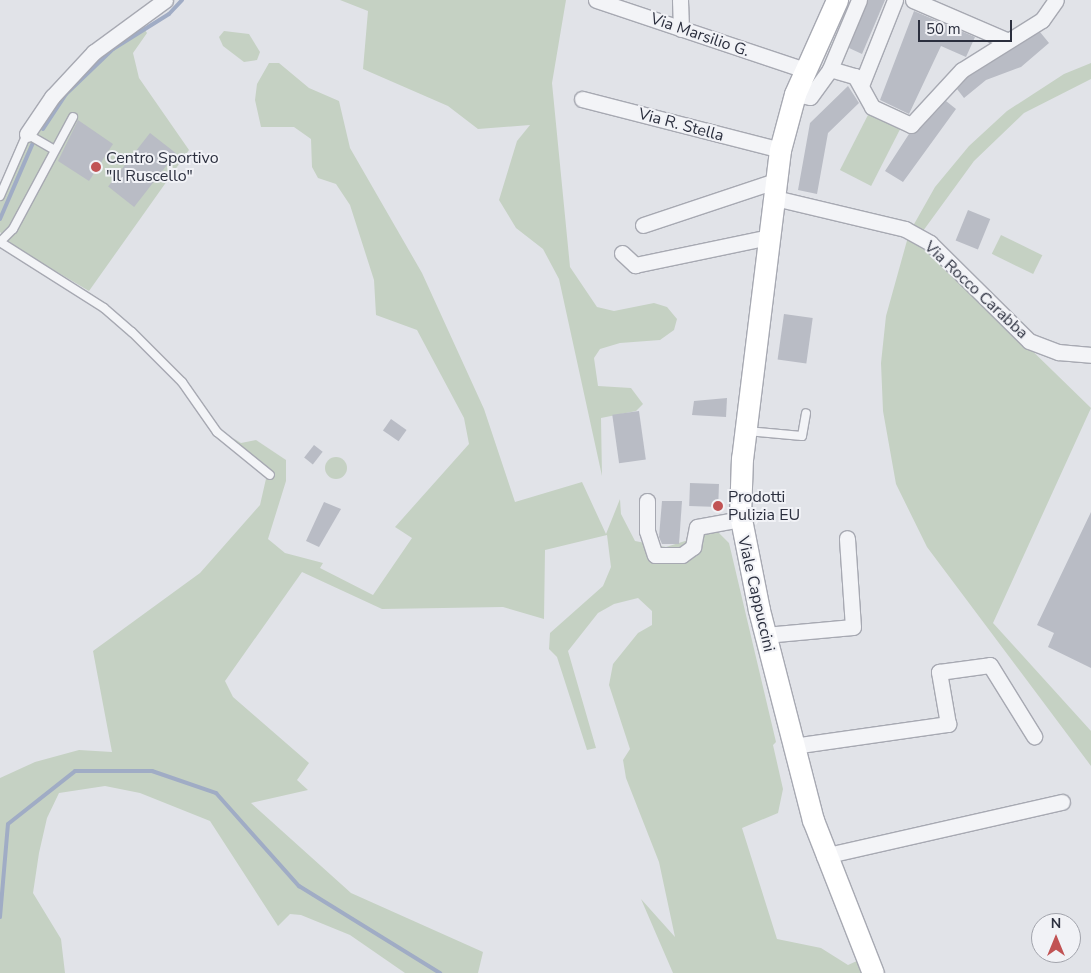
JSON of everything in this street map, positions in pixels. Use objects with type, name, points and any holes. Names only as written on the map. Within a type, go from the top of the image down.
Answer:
[{"type":"street","points":[[27,134],[52,97],[94,52],[164,0]]},
{"type":"street","name":"Via Marsilio G.","points":[[596,0],[805,70]]},
{"type":"street","points":[[680,0],[681,28]]},
{"type":"street","name":"Viale Cappuccini","points":[[837,0],[795,94],[780,150],[745,430],[741,519],[765,636],[824,856],[874,973]]},
{"type":"street","points":[[795,94],[810,97],[830,69],[859,0]]},
{"type":"street","points":[[862,83],[895,0]]},
{"type":"street","points":[[913,0],[1008,42]]},
{"type":"street","points":[[830,69],[838,68],[862,83],[872,106],[912,125],[962,70],[1042,20],[1056,0]]},
{"type":"street","name":"Via R. Stella","points":[[582,99],[780,150]]},
{"type":"street","points":[[643,225],[776,189]]},
{"type":"street","name":"Via Rocco Carabba","points":[[776,189],[905,229],[930,243],[1029,340],[1058,352],[1091,355]]},
{"type":"street","points":[[622,253],[636,265],[769,237]]},
{"type":"street","points":[[647,501],[647,531],[655,555],[682,555],[693,548],[697,527],[741,519]]},
{"type":"street","points":[[765,636],[853,626],[847,538]]},
{"type":"street","points":[[793,746],[948,724],[939,672],[990,665],[1034,736]]},
{"type":"street","points":[[824,856],[1062,802]]},
{"type":"lane","points":[[73,117],[13,229],[0,242],[104,308],[132,332],[182,382],[217,432],[270,475]]},
{"type":"lane","points":[[0,196],[27,134],[55,150]]},
{"type":"lane","points":[[745,430],[802,436],[806,413]]},
{"type":"green space","points":[[340,0],[566,0],[552,83],[570,267],[597,307],[614,311],[654,303],[667,307],[677,319],[674,330],[660,340],[620,343],[600,349],[594,358],[598,386],[631,388],[643,404],[636,411],[601,418],[602,476],[559,279],[543,249],[516,228],[499,200],[517,141],[530,125],[478,129],[448,106],[363,69],[368,11]]},
{"type":"green space","name":"Centro Sportivo \"Il Ruscello\"","points":[[140,22],[147,33],[133,53],[139,78],[189,150],[89,291],[15,247],[0,232],[0,202],[29,139],[56,98],[98,54]]},
{"type":"green space","points":[[224,31],[249,34],[260,52],[257,60],[244,62],[223,46],[219,37]]},
{"type":"green space","points":[[269,63],[279,63],[309,88],[339,101],[350,148],[422,273],[484,409],[515,502],[582,482],[606,534],[620,499],[621,514],[635,541],[666,547],[717,531],[729,543],[776,742],[773,745],[783,789],[778,813],[742,828],[777,939],[821,948],[848,965],[859,960],[864,973],[673,973],[641,899],[675,937],[659,862],[626,778],[623,760],[630,749],[609,685],[613,664],[638,633],[652,625],[652,611],[638,598],[614,604],[598,613],[568,651],[596,748],[587,750],[557,657],[549,649],[550,633],[603,586],[611,567],[607,535],[545,550],[544,619],[503,607],[382,609],[302,572],[225,681],[233,697],[309,763],[297,780],[308,790],[251,803],[351,893],[483,952],[478,973],[405,973],[350,935],[301,915],[290,914],[278,926],[210,821],[140,793],[105,786],[59,793],[47,818],[39,853],[33,893],[61,939],[65,973],[0,973],[0,778],[35,762],[79,750],[112,752],[93,651],[200,573],[260,505],[268,470],[233,438],[241,443],[256,440],[286,460],[286,481],[268,539],[285,553],[323,563],[320,568],[373,595],[412,538],[395,527],[469,444],[464,418],[417,330],[376,315],[374,280],[350,205],[336,184],[318,178],[312,167],[311,139],[294,127],[261,127],[255,100],[257,84]]},
{"type":"green space","points":[[1091,63],[1091,79],[1024,113],[974,161],[923,231],[913,226],[935,187],[969,146],[1007,111],[1064,74]]},
{"type":"green space","points":[[869,113],[900,129],[871,186],[840,170]]},
{"type":"green space","points":[[1001,235],[1042,255],[1033,274],[992,254]]},
{"type":"green space","points":[[908,237],[933,254],[1091,408],[993,623],[1091,731],[1091,766],[927,547],[896,484],[883,411],[881,363],[886,316]]},
{"type":"green space","points":[[336,457],[344,460],[347,468],[344,476],[336,479],[328,476],[325,468],[328,460]]},
{"type":"building","points":[[868,0],[885,0],[862,54],[849,48]]},
{"type":"building","points":[[914,11],[975,37],[966,57],[941,46],[909,114],[880,100]]},
{"type":"building","points":[[1040,32],[1049,43],[1021,67],[986,80],[964,98],[957,89],[968,77]]},
{"type":"building","points":[[848,86],[859,103],[828,133],[817,194],[798,190],[810,123]]},
{"type":"building","points":[[946,101],[956,109],[903,182],[885,171],[909,134],[918,131]]},
{"type":"building","points":[[78,120],[113,144],[89,181],[58,161]]},
{"type":"building","points":[[150,133],[176,153],[134,207],[108,187]]},
{"type":"building","points":[[968,210],[990,219],[978,250],[956,241]]},
{"type":"building","points":[[784,314],[813,318],[806,364],[778,360]]},
{"type":"building","points":[[727,398],[726,417],[692,415],[694,401]]},
{"type":"building","points":[[639,411],[646,460],[619,463],[612,415]]},
{"type":"building","points":[[391,419],[407,430],[399,441],[383,430]]},
{"type":"building","points":[[314,445],[323,452],[313,464],[304,458]]},
{"type":"building","points":[[690,483],[719,484],[718,507],[689,506]]},
{"type":"building","points":[[662,501],[682,501],[679,544],[662,544],[659,537]]},
{"type":"building","points":[[324,502],[341,509],[319,547],[306,541]]},
{"type":"building","points":[[1091,512],[1091,668],[1048,647],[1054,633],[1037,625]]},
{"type":"waterway","points":[[43,129],[66,94],[113,49],[169,14],[182,0]]},
{"type":"waterway","points":[[0,219],[32,145]]},
{"type":"waterway","points":[[0,917],[8,824],[75,771],[152,771],[216,793],[299,886],[440,973]]},
{"type":"place","name":"Centro Sportivo \"Il Ruscello\"","points":[[96,167]]},
{"type":"place","name":"Prodotti Pulizia EU","points":[[718,506]]}]
